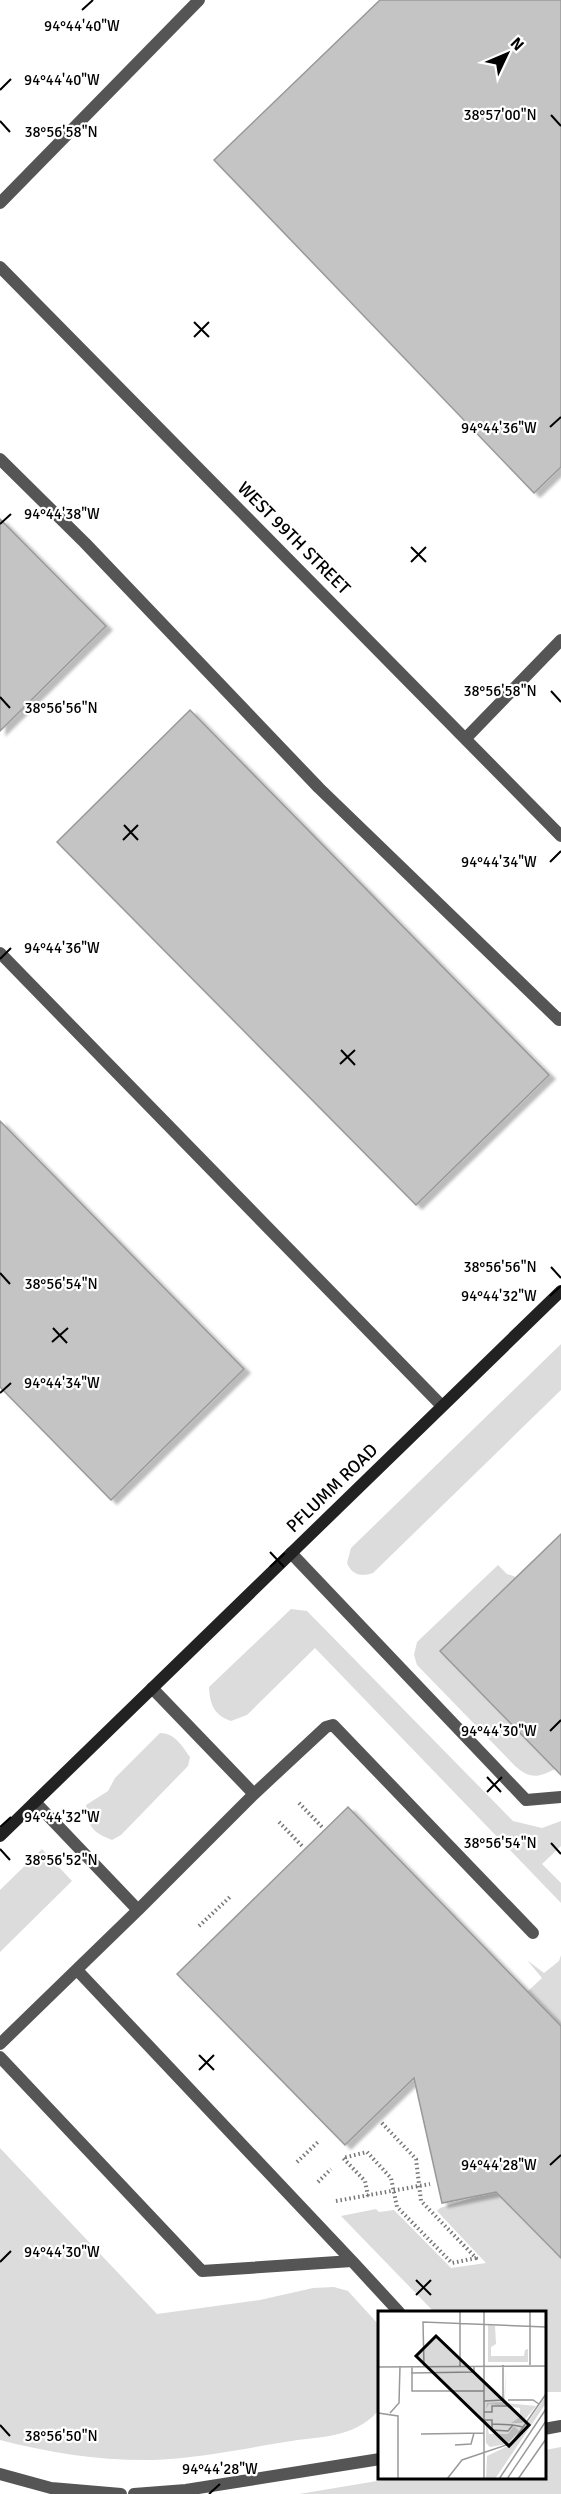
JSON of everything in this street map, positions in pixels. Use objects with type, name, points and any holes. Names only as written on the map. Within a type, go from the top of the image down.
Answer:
[{"type":"main road","name":"PFLUMM ROAD","points":[[0,1836],[561,1291]]},
{"type":"street","points":[[0,204],[200,0]]},
{"type":"street","name":"WEST 99TH STREET","points":[[0,267],[561,836]]},
{"type":"street","points":[[0,459],[84,543],[319,788],[559,1020],[561,1018]]},
{"type":"street","points":[[466,738],[561,640]]},
{"type":"street","points":[[0,953],[442,1406]]},
{"type":"street","points":[[291,1553],[526,1800],[561,1797]]},
{"type":"street","points":[[152,1688],[254,1794]]},
{"type":"street","points":[[0,2044],[254,1794],[326,1727],[333,1725],[533,1933]]},
{"type":"street","points":[[35,1802],[138,1910]]},
{"type":"street","points":[[76,1970],[397,2311]]},
{"type":"street","points":[[0,2057],[202,2271],[352,2261]]},
{"type":"street","points":[[546,2429],[561,2426]]},
{"type":"street","points":[[134,2494],[186,2490],[378,2459]]},
{"type":"street","points":[[0,2474],[51,2488],[121,2494]]},
{"type":"path","points":[[299,1803],[323,1828]]},
{"type":"path","points":[[279,1822],[303,1847]]},
{"type":"path","points":[[199,1926],[231,1896]]},
{"type":"path","points":[[368,2196],[365,2181],[343,2158],[367,2152],[392,2178],[397,2207],[452,2263],[476,2258],[421,2201],[416,2159],[380,2121]]},
{"type":"path","points":[[292,2167],[318,2142]]},
{"type":"path","points":[[314,2187],[331,2169]]},
{"type":"path","points":[[328,2202],[430,2184]]},
{"type":"shaded area","points":[[561,1344],[561,1390],[373,1573],[361,1575],[351,1570],[347,1563],[351,1548]]},
{"type":"shaded area","points":[[498,1565],[507,1574],[516,1577],[440,1651],[555,1769],[534,1776],[515,1766],[417,1665],[414,1655],[417,1642]]},
{"type":"shaded area","points":[[291,1609],[307,1611],[513,1821],[542,1828],[561,1821],[561,1846],[542,1864],[561,1883],[561,1903],[315,1648],[247,1715],[231,1721],[217,1712],[210,1699],[209,1687]]},
{"type":"shaded area","points":[[160,1733],[170,1735],[181,1745],[190,1757],[188,1766],[121,1835],[112,1840],[100,1834],[90,1824],[86,1805],[108,1791],[115,1778]]},
{"type":"shaded area","points":[[42,1849],[72,1881],[0,1952],[0,1890]]},
{"type":"shaded area","points":[[561,1955],[561,2026],[527,1992],[542,1978],[527,1960],[544,1973],[559,1961]]},
{"type":"shaded area","points":[[0,2148],[157,2314],[260,2300],[313,2288],[334,2287],[348,2291],[378,2324],[378,2411],[358,2427],[347,2432],[220,2453],[154,2460],[96,2458],[38,2449],[0,2440]]},
{"type":"shaded area","points":[[489,2185],[554,2252],[561,2246],[561,2392],[546,2392],[546,2311],[433,2311],[341,2216],[376,2209],[379,2212],[394,2210],[451,2268],[486,2263],[437,2211],[478,2196]]},
{"type":"shaded area","points":[[561,2447],[561,2494],[299,2494],[389,2479],[546,2479],[546,2450]]},
{"type":"building","points":[[380,0],[561,0],[561,467],[534,493],[214,160]]},
{"type":"building","points":[[0,519],[106,626],[0,731]]},
{"type":"building","points":[[190,710],[549,1075],[416,1205],[57,842]]},
{"type":"building","points":[[0,1121],[244,1369],[111,1500],[0,1387]]},
{"type":"building","points":[[561,1534],[561,1775],[440,1651]]},
{"type":"building","points":[[348,1807],[561,2026],[561,2258],[496,2192],[442,2203],[414,2078],[345,2145],[177,1974]]}]
